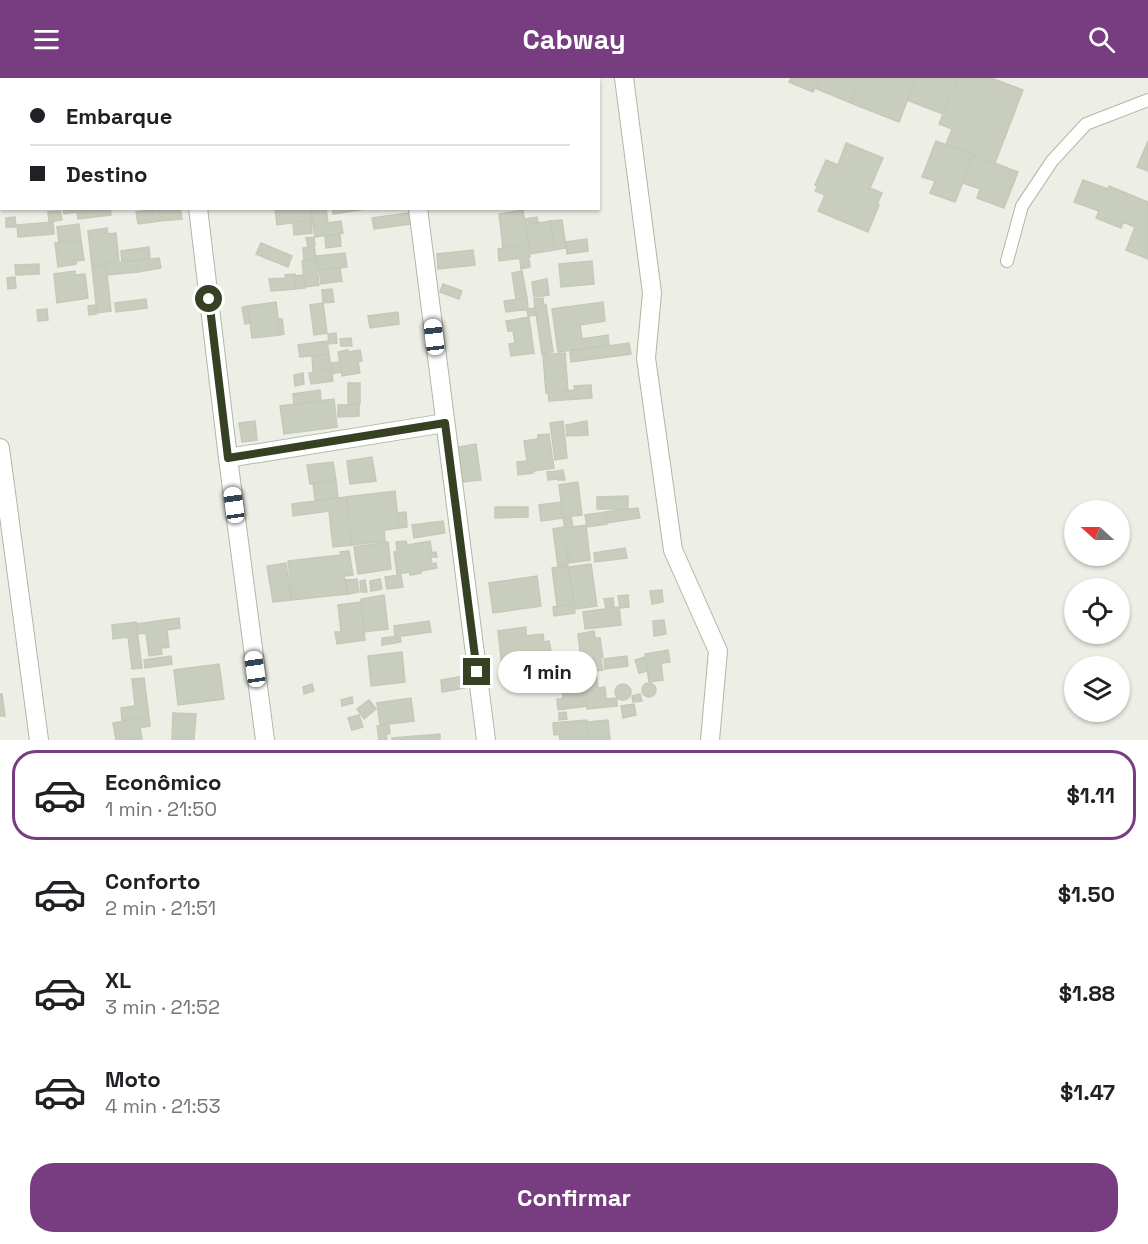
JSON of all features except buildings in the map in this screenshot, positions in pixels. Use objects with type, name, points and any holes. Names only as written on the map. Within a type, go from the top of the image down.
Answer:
[{"type":"street","points":[[624,78],[652,293],[646,358],[673,549],[718,651],[710,740]]},
{"type":"street","points":[[198,210],[265,740]]},
{"type":"street","points":[[418,210],[486,740]]},
{"type":"street","points":[[228,458],[445,423]]},
{"type":"street","points":[[0,448],[2,483],[39,740]]},
{"type":"lane","points":[[1007,261],[1022,206],[1052,161],[1086,124],[1148,100]]},
{"type":"route","points":[[209,299],[228,458],[445,423],[477,672]]}]
